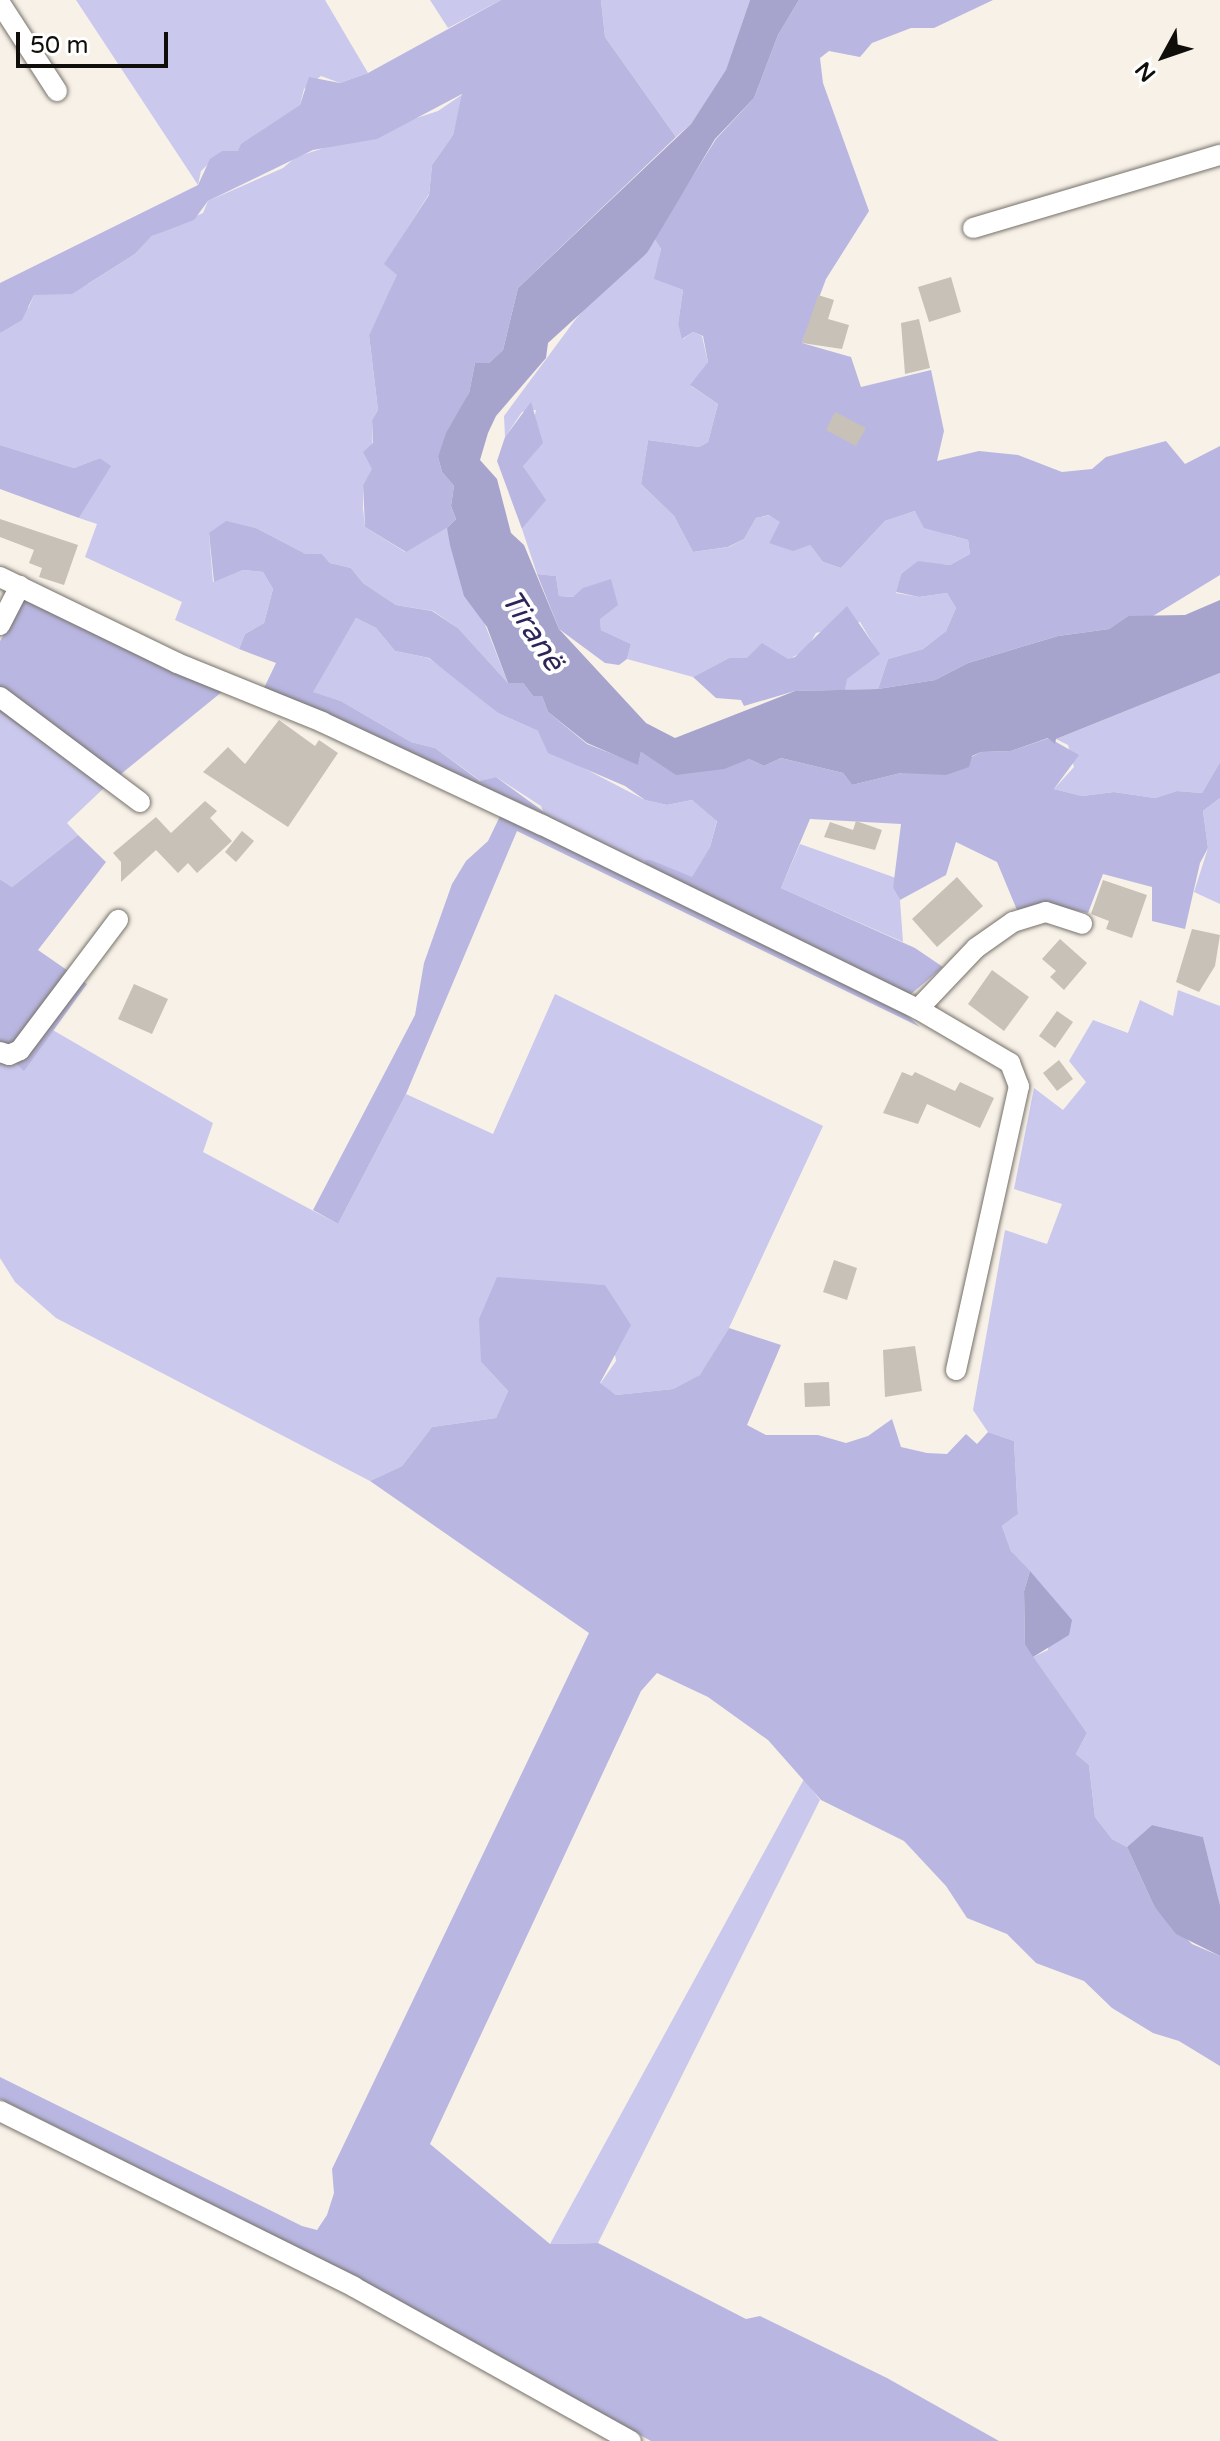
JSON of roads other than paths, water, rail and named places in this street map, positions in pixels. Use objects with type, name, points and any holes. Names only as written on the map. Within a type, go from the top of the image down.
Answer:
[{"type":"street","points":[[0,3],[57,91]]},
{"type":"street","points":[[973,228],[1220,155]]},
{"type":"street","points":[[0,577],[177,663],[322,722],[501,806],[918,1009],[1010,1063],[1019,1078],[956,1370]]},
{"type":"street","points":[[0,625],[20,586]]},
{"type":"street","points":[[0,697],[140,802]]},
{"type":"street","points":[[918,1009],[976,948],[1013,922],[1046,912],[1082,924]]},
{"type":"street","points":[[0,1052],[9,1055],[20,1050],[118,920]]},
{"type":"street","points":[[0,2111],[354,2287],[631,2441]]},
{"type":"water","name":"Tiranë","points":[[750,0],[799,0],[778,35],[754,98],[715,139],[647,253],[548,343],[546,358],[496,416],[488,433],[480,460],[497,479],[511,533],[524,545],[559,629],[646,723],[675,738],[795,691],[878,689],[935,680],[968,663],[1058,636],[1109,629],[1128,616],[1185,615],[1220,600],[1220,673],[1056,739],[1055,744],[1048,738],[1011,751],[981,752],[972,756],[969,767],[946,775],[901,773],[852,785],[843,773],[781,758],[764,766],[749,759],[724,769],[676,775],[641,752],[638,765],[587,743],[548,712],[542,696],[533,696],[523,683],[508,683],[487,627],[464,596],[450,545],[447,528],[456,519],[451,506],[454,486],[442,472],[438,457],[446,433],[469,393],[475,363],[489,363],[503,350],[518,288],[691,124],[726,70]]},
{"type":"water","points":[[1030,1571],[1072,1620],[1069,1635],[1033,1657],[1025,1645],[1024,1591]]},
{"type":"water","points":[[1152,1825],[1203,1837],[1220,1905],[1220,1956],[1176,1934],[1154,1906],[1127,1847]]}]
